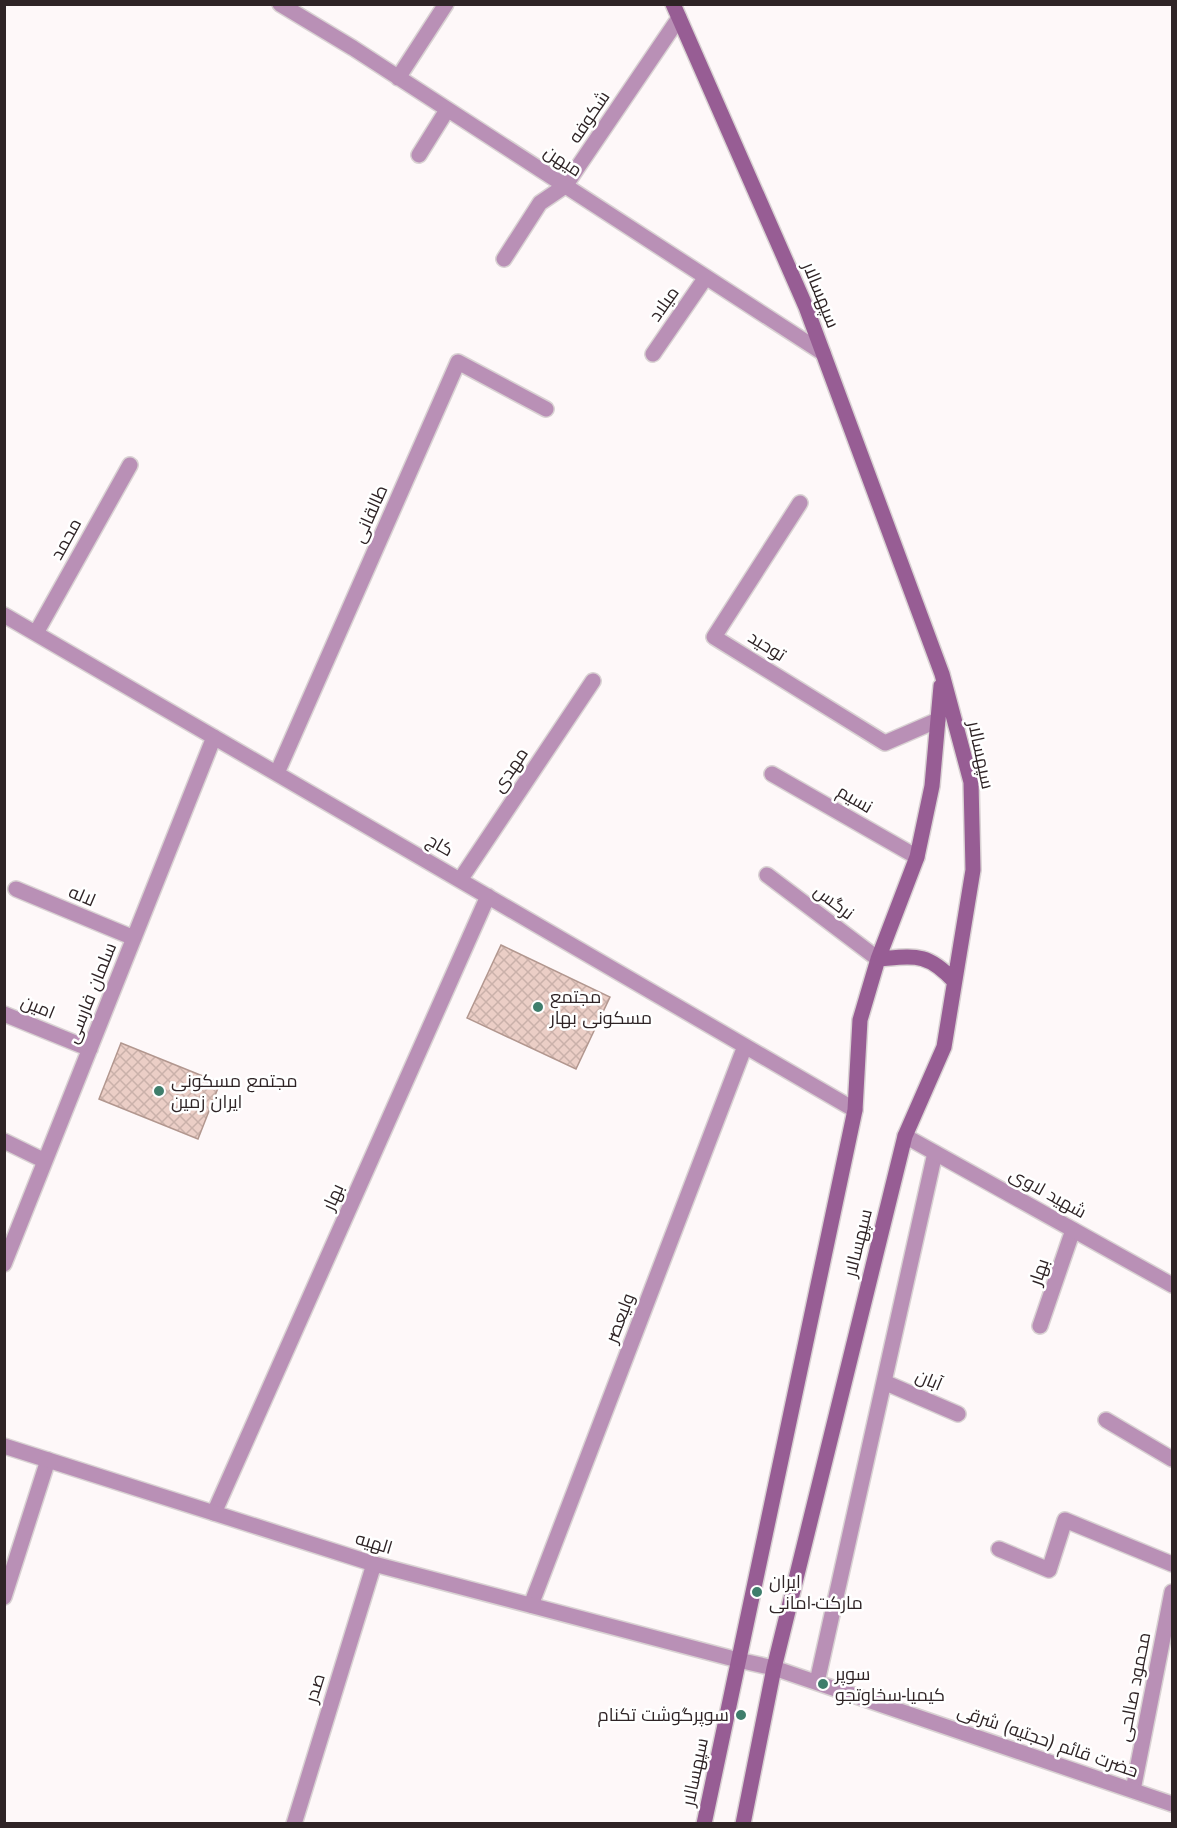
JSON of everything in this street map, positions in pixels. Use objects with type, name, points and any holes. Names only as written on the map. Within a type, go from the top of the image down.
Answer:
[{"type":"main road","name":"سپهسالار","points":[[676,11],[806,307],[942,674],[971,782],[973,870],[944,1047],[905,1136],[774,1668],[743,1824]]},
{"type":"main road","name":"سپهسالار","points":[[704,1824],[855,1110],[860,1020],[878,959],[917,857],[932,786],[942,674]]},
{"type":"main road","points":[[878,959],[919,957],[939,965],[954,981]]},
{"type":"street","name":"میهن","points":[[280,4],[823,353]]},
{"type":"street","points":[[398,78],[446,4]]},
{"type":"street","name":"شکوفه","points":[[504,259],[540,203],[565,186],[676,11]]},
{"type":"street","points":[[419,155],[447,110]]},
{"type":"street","name":"میلاد","points":[[653,354],[706,277]]},
{"type":"street","name":"طالقانی","points":[[277,773],[458,362],[546,409]]},
{"type":"street","name":"محمد","points":[[36,633],[130,465]]},
{"type":"street","name":"توحید","points":[[800,503],[714,637],[885,743],[938,720]]},
{"type":"street","name":"کاج","points":[[4,615],[855,1110]]},
{"type":"street","name":"مهدی","points":[[460,880],[593,681]]},
{"type":"street","name":"سلمان فارسی","points":[[4,1264],[214,737]]},
{"type":"street","name":"نسیم","points":[[772,774],[917,857]]},
{"type":"street","name":"نرگس","points":[[767,875],[878,959]]},
{"type":"street","name":"لاله","points":[[16,889],[134,938]]},
{"type":"street","name":"بهار","points":[[214,1513],[488,896]]},
{"type":"street","name":"امین","points":[[4,1014],[90,1049]]},
{"type":"street","name":"ولیعصر","points":[[531,1605],[745,1046]]},
{"type":"street","name":"شهید لاوی","points":[[905,1136],[1173,1285]]},
{"type":"street","points":[[4,1141],[45,1161]]},
{"type":"street","points":[[817,1683],[935,1153]]},
{"type":"street","name":"بهار","points":[[1040,1326],[1074,1230]]},
{"type":"street","name":"آبان","points":[[884,1382],[958,1414]]},
{"type":"street","points":[[1106,1420],[1173,1459]]},
{"type":"street","name":"الهیه","points":[[4,1446],[374,1564],[774,1668]]},
{"type":"street","points":[[4,1597],[48,1460]]},
{"type":"street","points":[[999,1549],[1049,1570],[1065,1520],[1173,1564]]},
{"type":"street","name":"صدر","points":[[294,1824],[374,1564]]},
{"type":"street","name":"محمود صالحی","points":[[1133,1790],[1173,1592]]},
{"type":"street","name":"حضرت قائم (حجتیه) شرقی","points":[[774,1668],[1173,1804]]},
{"type":"building","name":"مجتمع مسکونی بهار","points":[[501,945],[610,997],[576,1069],[467,1018]]},
{"type":"building","name":"مجتمع مسکونی ایران زمین","points":[[121,1043],[220,1083],[198,1139],[99,1099]]},
{"type":"place","name":"مجتمع مسکونی بهار","points":[[538,1007]]},
{"type":"place","name":"مجتمع مسکونی ایران زمین","points":[[159,1091]]},
{"type":"place","name":"ایران مارکت-امانی","points":[[757,1592]]},
{"type":"place","name":"سوپر کیمیا-سخاوتجو","points":[[823,1684]]},
{"type":"place","name":"سوپرگوشت تکنام","points":[[741,1715]]}]
